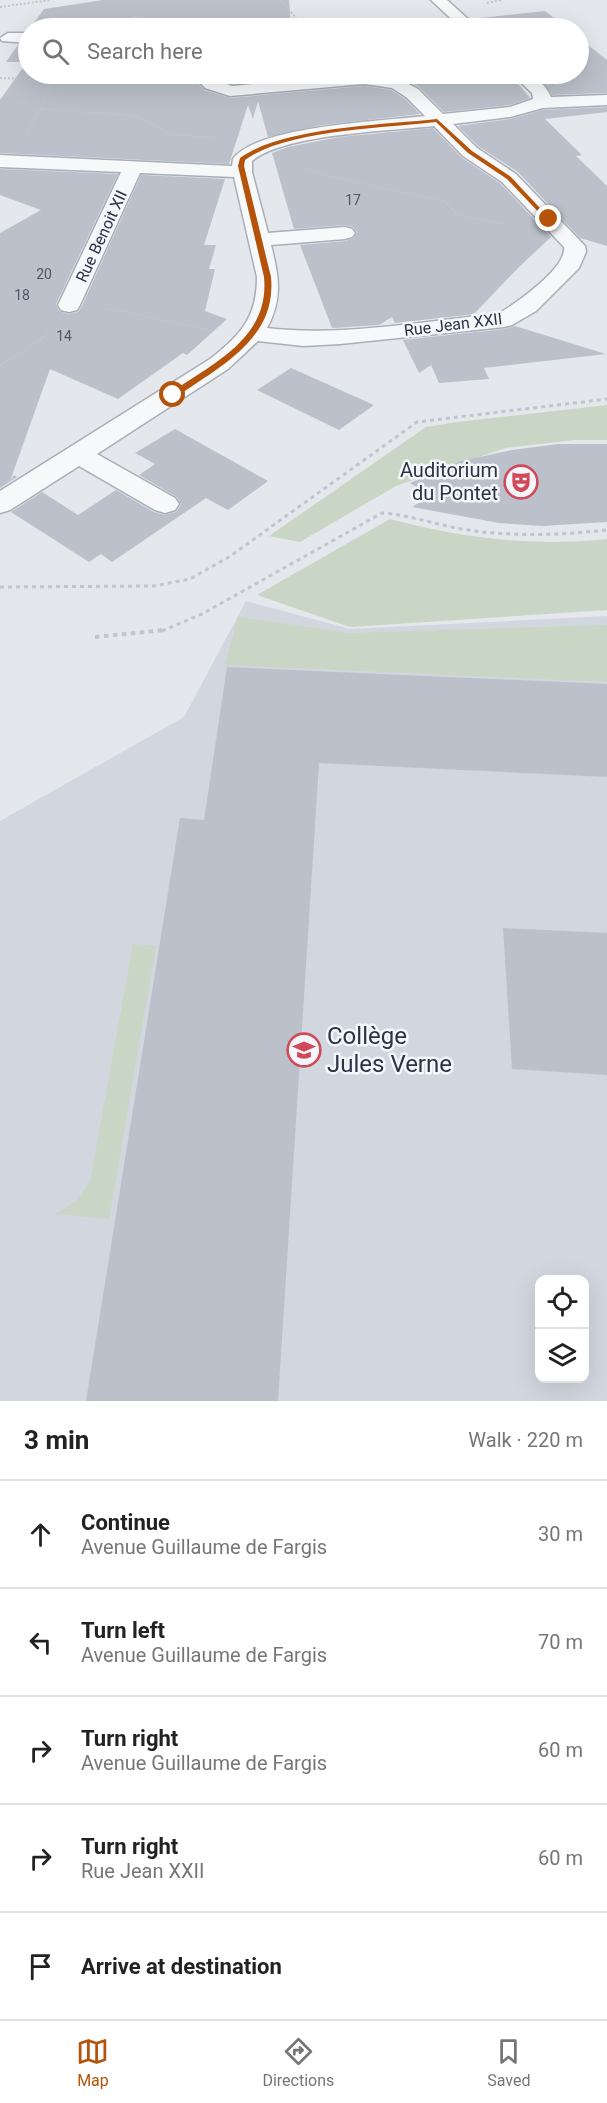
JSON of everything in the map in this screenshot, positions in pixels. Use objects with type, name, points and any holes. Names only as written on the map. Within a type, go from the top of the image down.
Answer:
[{"type":"street","points":[[438,0],[459,18]]},
{"type":"street","points":[[8,38],[18,38]]},
{"type":"street","name":"Rue Jean XXII","points":[[211,84],[216,88],[230,92],[312,84]]},
{"type":"street","name":"Rue Jean XXII","points":[[253,333],[303,339],[497,321],[516,314],[528,306],[571,263],[574,257],[573,246],[561,231],[509,178],[470,152],[404,86],[398,84]]},
{"type":"street","points":[[532,84],[540,91],[543,98],[540,103]]},
{"type":"street","points":[[6,493],[80,455],[219,364],[238,350],[253,333],[265,313],[269,291],[242,172],[242,159],[247,154],[277,141],[299,136],[510,112],[530,108],[540,103],[607,100]]},
{"type":"street","name":"Rue Benoit XII","points":[[0,161],[242,172]]},
{"type":"street","name":"Rue Benoit XII","points":[[79,306],[133,168]]},
{"type":"street","points":[[259,240],[345,233]]},
{"type":"street","points":[[80,455],[165,504]]},
{"type":"path","points":[[0,7],[51,0]]},
{"type":"path","points":[[280,0],[296,18]]},
{"type":"path","points":[[424,18],[436,17],[451,11]]},
{"type":"path","points":[[0,366],[79,306],[115,309],[224,333],[253,333]]},
{"type":"path","points":[[0,588],[154,586],[190,579],[229,558],[417,422],[607,399]]},
{"type":"path","points":[[95,637],[160,632],[202,614],[382,513],[396,513],[467,530],[516,535],[565,535],[607,530]]},
{"type":"shaded area","name":"Collège Jules Verne","points":[[246,601],[350,629],[607,616],[607,1401],[0,1401],[0,821],[184,717]]},
{"type":"green space","points":[[607,405],[607,440],[574,440],[505,448],[396,486],[300,542],[269,536],[426,427]]},
{"type":"green space","points":[[390,519],[443,531],[497,539],[552,542],[607,539],[607,610],[350,627],[257,595]]},
{"type":"green space","points":[[238,617],[349,633],[607,625],[607,682],[225,665]]},
{"type":"green space","points":[[133,944],[156,946],[109,1219],[55,1214],[76,1201],[90,1182]]},
{"type":"building","points":[[103,0],[289,0],[290,18],[37,18],[44,9]]},
{"type":"building","points":[[545,11],[554,18],[480,18]]},
{"type":"building","points":[[18,45],[18,62],[6,62]]},
{"type":"building","points":[[589,46],[607,60],[607,93],[552,95],[544,84],[589,84]]},
{"type":"building","points":[[18,75],[18,84],[199,84],[204,90],[230,98],[364,86],[391,90],[405,99],[420,114],[322,125],[268,137],[258,101],[253,119],[248,105],[229,164],[0,153],[0,100]]},
{"type":"building","points":[[413,84],[518,84],[530,98],[510,105],[444,112]]},
{"type":"building","points":[[607,107],[607,112],[545,119],[582,155],[576,156],[607,186],[607,246],[580,238],[518,172],[478,146],[458,126],[510,119],[543,110]]},
{"type":"building","points":[[433,128],[462,158],[501,184],[551,237],[518,268],[474,314],[476,314],[395,323],[392,317],[379,325],[332,328],[300,245],[346,241],[354,238],[357,232],[353,227],[345,225],[294,229],[272,153],[288,147],[339,137]]},
{"type":"building","points":[[0,169],[118,174],[56,304],[59,311],[68,314],[78,312],[82,306],[141,175],[225,179],[204,245],[216,245],[209,269],[215,269],[205,311],[227,319],[187,355],[183,353],[118,399],[50,369],[10,481],[14,475],[17,477],[0,488],[0,233],[41,210],[0,195]]},
{"type":"building","points":[[515,326],[606,354],[484,368],[489,379],[439,383],[431,365],[419,373],[403,340],[504,329]]},
{"type":"building","points":[[291,368],[374,405],[339,430],[257,390]]},
{"type":"building","points":[[175,429],[268,481],[228,510],[206,498],[112,562],[101,554],[89,562],[11,512],[42,492],[78,515],[116,490],[154,512],[164,515],[176,512],[181,505],[177,497],[139,475],[155,464],[135,453]]},
{"type":"building","name":"Auditorium du Pontet","points":[[558,444],[607,444],[607,522],[542,526],[499,523],[412,507],[430,496],[410,483],[461,461],[512,450]]},
{"type":"building","points":[[227,667],[607,684],[607,777],[319,763],[278,1401],[86,1401],[180,818],[204,820]]},
{"type":"building","points":[[503,928],[607,933],[607,1075],[512,1069]]},
{"type":"place","name":"Auditorium du Pontet","points":[[521,482]]},
{"type":"place","name":"Collège Jules Verne","points":[[304,1050]]},
{"type":"route","points":[[173,395],[238,350],[260,324],[265,313],[269,291],[268,277],[241,166],[242,159],[256,149],[299,136],[437,120],[470,152],[509,178],[549,219]]}]
